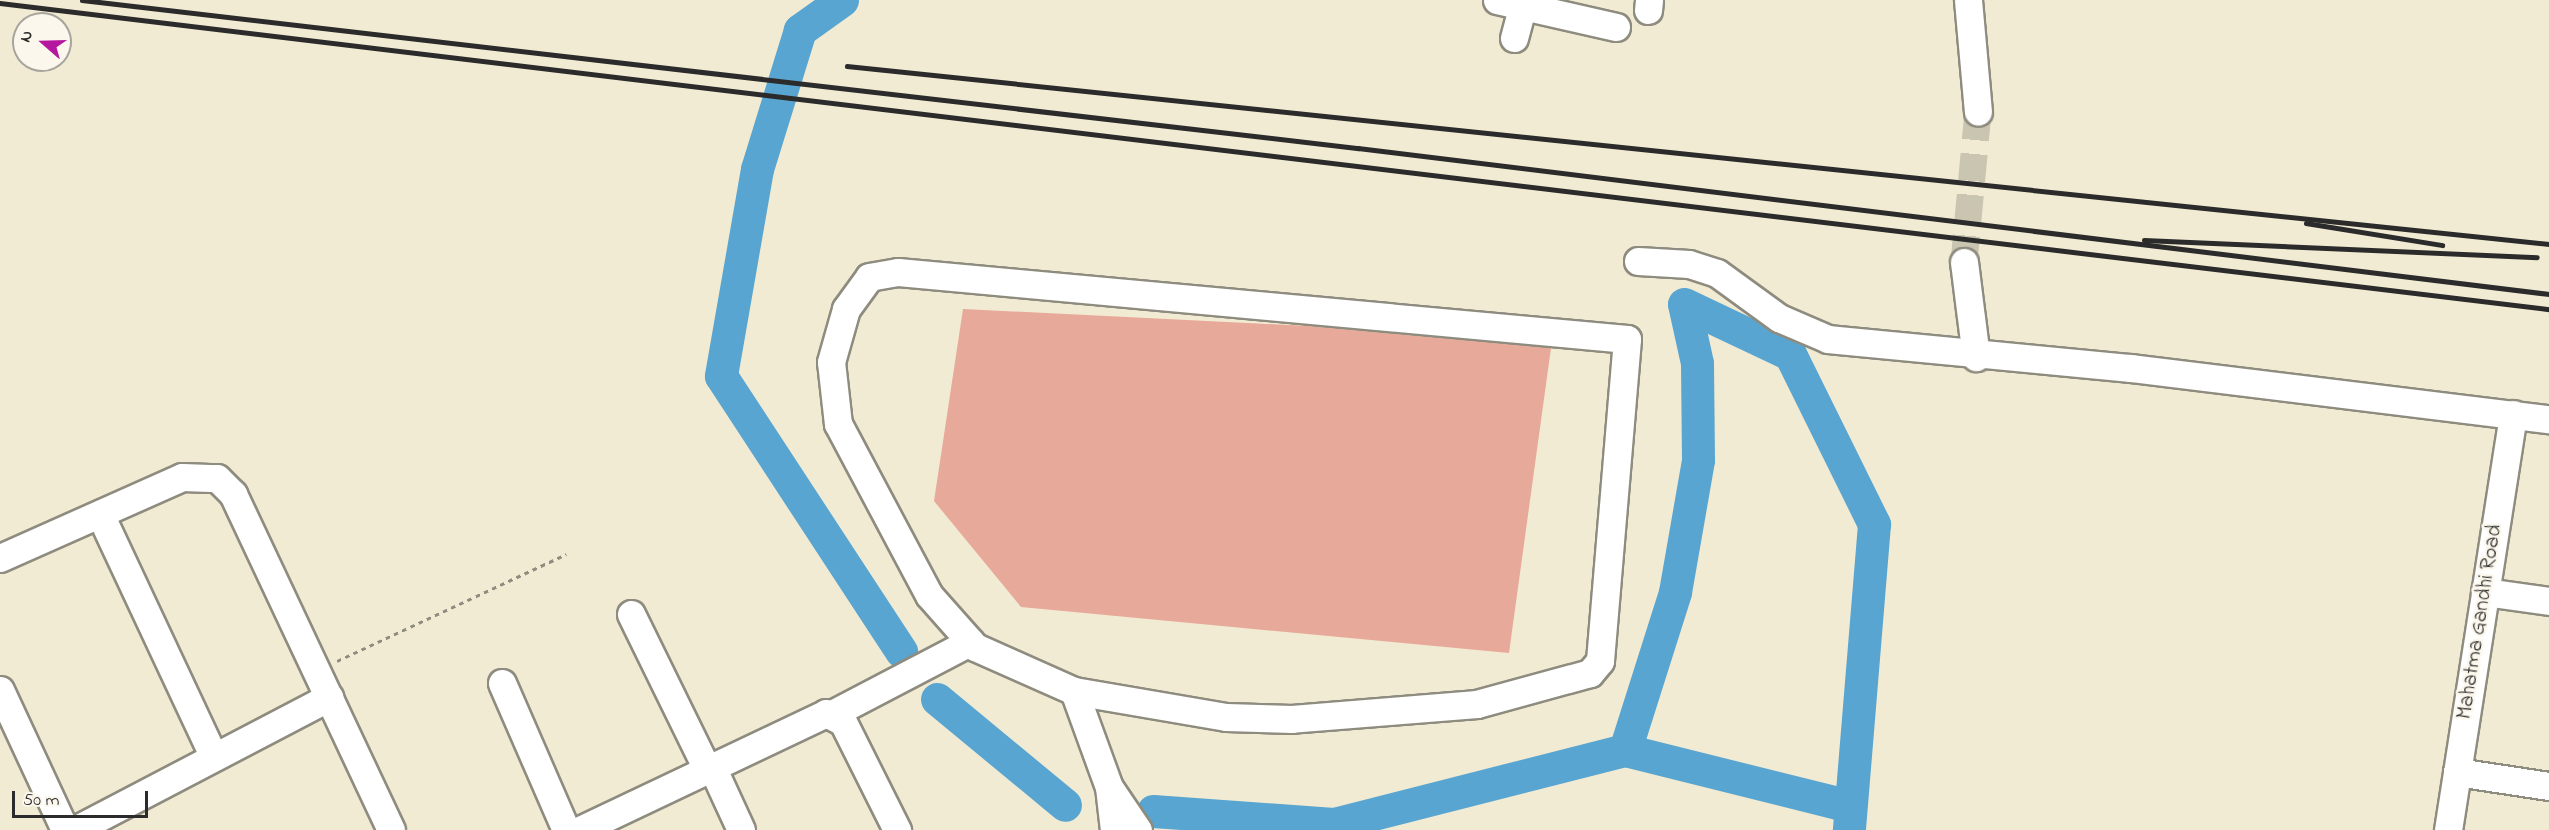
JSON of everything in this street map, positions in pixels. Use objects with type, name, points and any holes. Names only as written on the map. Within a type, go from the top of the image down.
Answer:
[{"type":"street","points":[[1968,0],[1978,112]]},
{"type":"street","points":[[1514,38],[1514,2],[1616,27]]},
{"type":"street","points":[[1638,261],[1689,264],[1716,273],[1779,318],[1828,339],[1976,357],[2131,368],[2549,419]]},
{"type":"street","points":[[1964,262],[1976,357]]},
{"type":"street","points":[[898,272],[1627,339],[1604,640],[1600,661],[1590,673],[1477,704],[1292,720],[1226,717],[1074,691],[970,642],[929,595],[838,424],[831,391],[833,352],[846,309],[869,277],[898,272]]},
{"type":"street","name":"Mahatma Gandhi Road","points":[[2448,830],[2512,414]]},
{"type":"street","points":[[0,558],[182,477],[218,478],[233,494],[391,830]]},
{"type":"street","points":[[100,514],[214,757]]},
{"type":"street","points":[[2485,592],[2549,601]]},
{"type":"street","points":[[631,614],[741,830]]},
{"type":"street","points":[[580,830],[832,714],[970,642]]},
{"type":"street","points":[[502,683],[566,830]]},
{"type":"street","points":[[0,690],[66,830]]},
{"type":"street","points":[[1074,691],[1108,787],[1114,830]]},
{"type":"street","points":[[75,830],[329,697]]},
{"type":"street","points":[[832,714],[843,722],[897,830]]},
{"type":"street","points":[[2457,772],[2549,786]]},
{"type":"street","points":[[1108,787],[1138,830]]},
{"type":"path","points":[[316,671],[566,554]]},
{"type":"building","points":[[963,309],[1309,326],[1551,348],[1509,653],[1021,607],[934,501]]},
{"type":"waterway","points":[[842,0],[800,30],[757,169],[721,376],[901,651]]},
{"type":"waterway","points":[[1153,811],[1334,824],[1625,750],[1675,592],[1698,460],[1697,363],[1684,304],[1790,354],[1874,524],[1849,830]]},
{"type":"waterway","points":[[937,699],[1065,805]]},
{"type":"waterway","points":[[1625,750],[1849,806]]},
{"type":"tunnel","points":[[1964,262],[1978,112]]},
{"type":"railway","points":[[82,0],[1358,148],[2549,294]]},
{"type":"railway","points":[[0,3],[2549,309]]},
{"type":"railway","points":[[847,66],[2549,244]]},
{"type":"railway","points":[[2306,223],[2442,245]]},
{"type":"railway","points":[[2144,240],[2537,257]]}]
